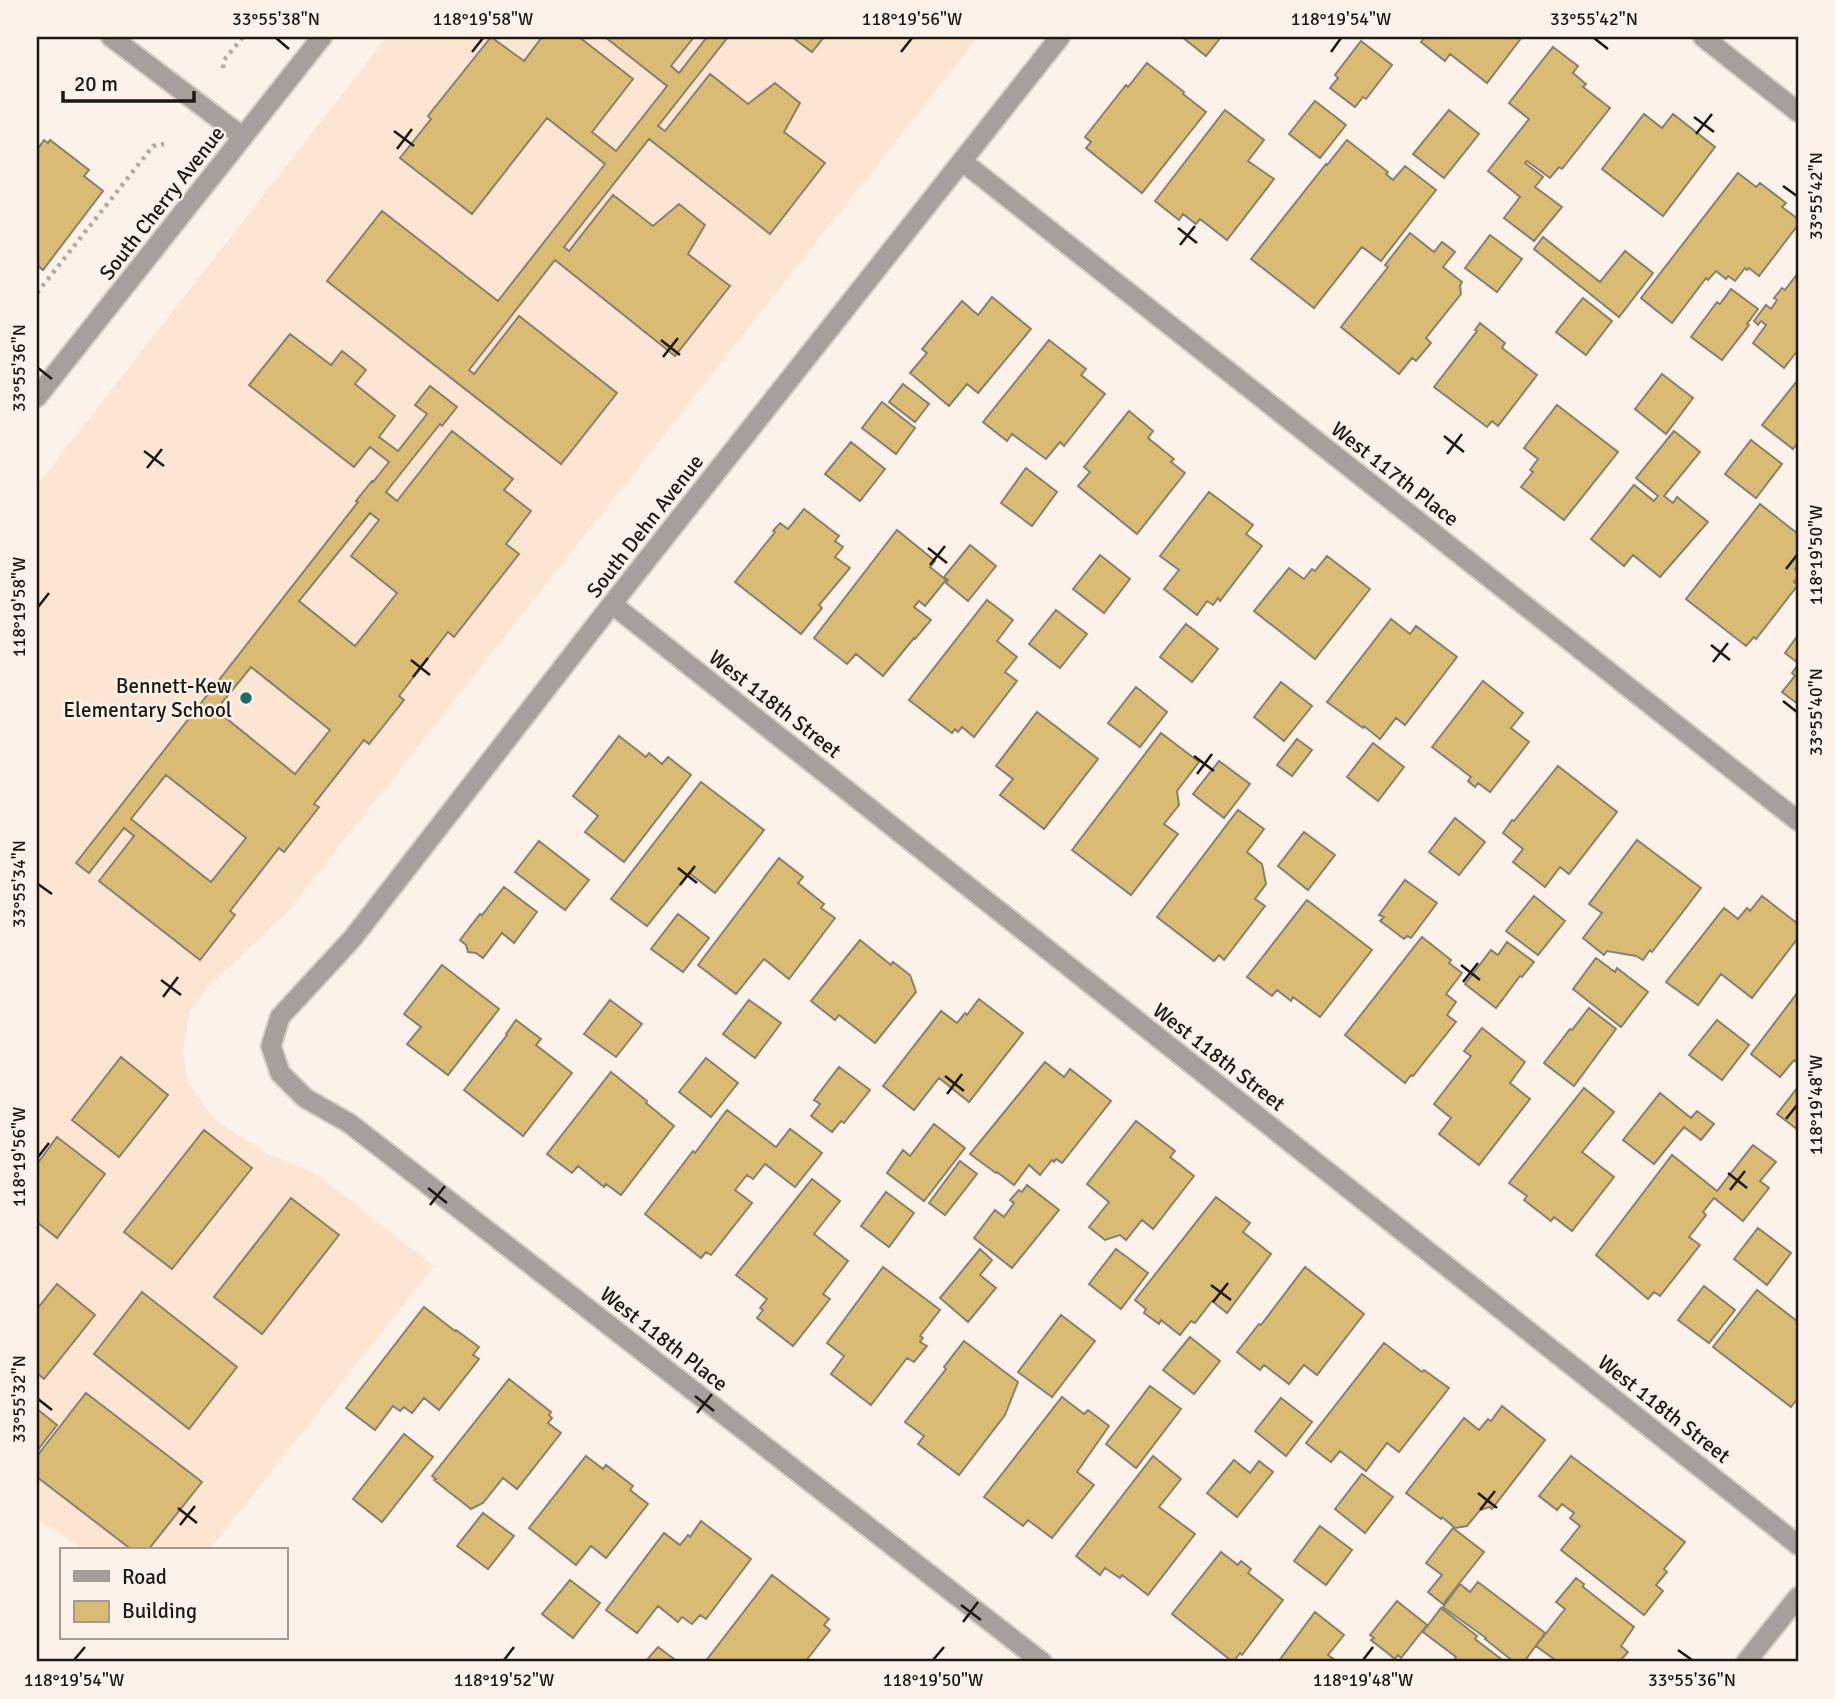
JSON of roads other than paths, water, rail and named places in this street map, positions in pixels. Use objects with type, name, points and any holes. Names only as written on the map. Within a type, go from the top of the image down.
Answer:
[{"type":"street","points":[[111,37],[243,137]]},
{"type":"street","name":"South Cherry Avenue","points":[[37,397],[322,37]]},
{"type":"street","name":"South Dehn Avenue","points":[[271,1046],[279,1017],[352,939],[612,604],[1060,37]]},
{"type":"street","points":[[1703,37],[1798,112]]},
{"type":"street","name":"West 117th Place","points":[[963,162],[1798,821]]},
{"type":"street","name":"West 118th Street","points":[[612,604],[1798,1545]]},
{"type":"street","name":"West 118th Place","points":[[271,1046],[280,1073],[305,1098],[349,1123],[1042,1662]]},
{"type":"street","points":[[1746,1662],[1798,1597]]},
{"type":"place","name":"Bennett-Kew Elementary School","points":[[246,698]]}]
